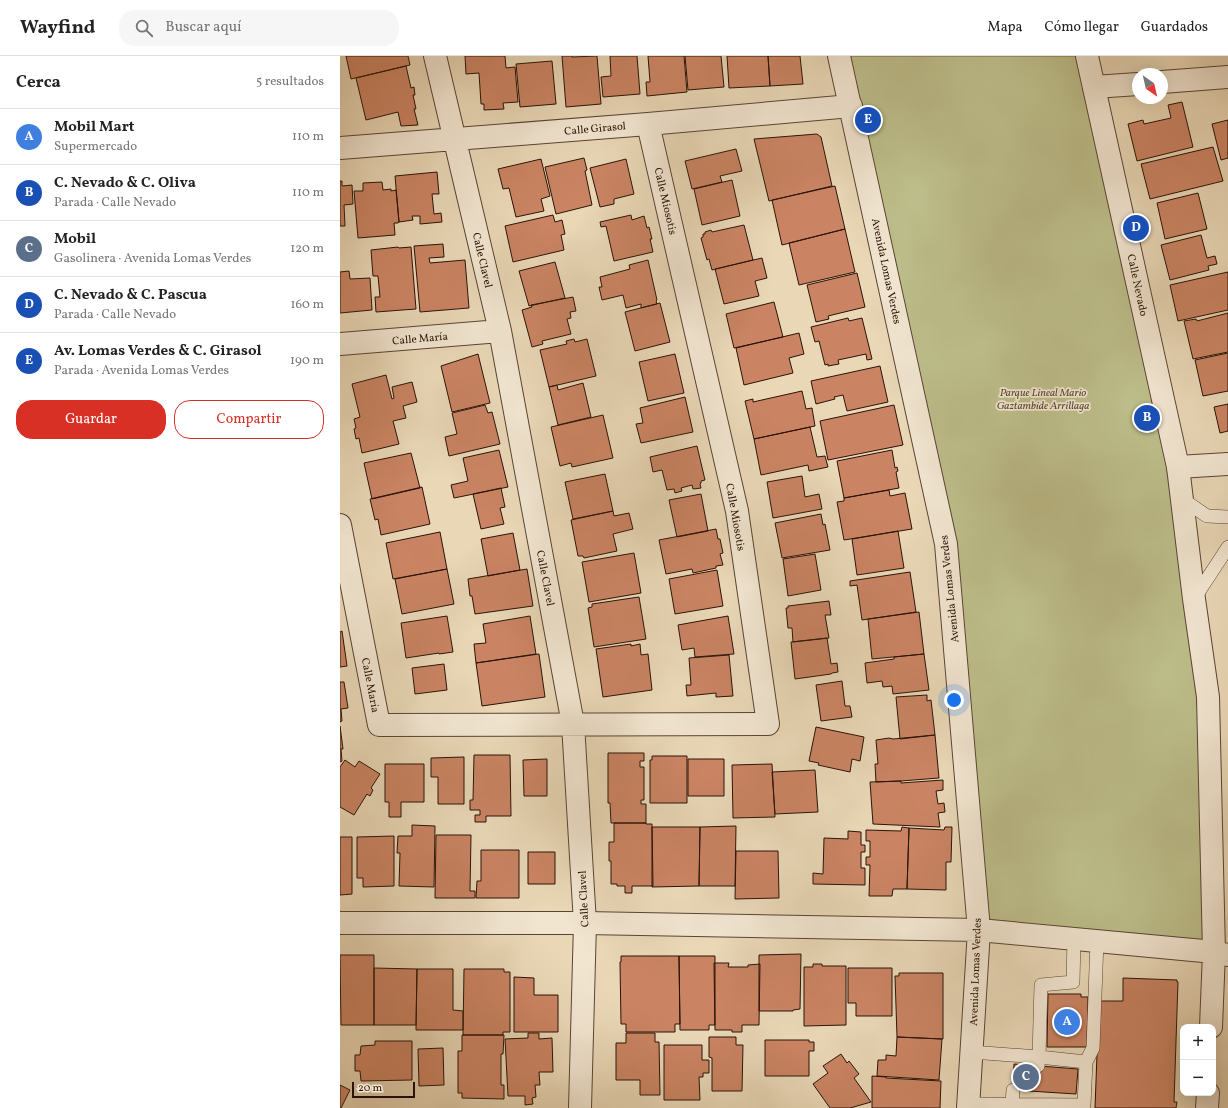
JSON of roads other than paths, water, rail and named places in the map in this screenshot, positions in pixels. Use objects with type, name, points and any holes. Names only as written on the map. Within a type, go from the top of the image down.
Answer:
[{"type":"street","name":"Calle Clavel","points":[[435,56],[500,331],[573,724],[585,923],[580,1108]]},
{"type":"street","name":"Avenida Lomas Verdes","points":[[839,56],[946,544],[978,930],[968,1106]]},
{"type":"street","name":"Calle Nevado","points":[[1087,56],[1178,467],[1194,599],[1208,696],[1221,954],[1211,1024]]},
{"type":"street","points":[[1168,82],[1228,77]]},
{"type":"street","points":[[1094,87],[1132,84]]},
{"type":"street","name":"Calle Girasol","points":[[340,148],[648,124],[851,106]]},
{"type":"street","name":"Calle Miosotis","points":[[573,724],[768,724],[737,511],[648,124]]},
{"type":"street","name":"Calle María","points":[[340,344],[500,331]]},
{"type":"street","points":[[1178,467],[1228,464]]},
{"type":"street","name":"Calle María","points":[[340,525],[379,725],[573,724]]},
{"type":"street","points":[[340,924],[585,923],[978,930],[1221,954]]},
{"type":"street","points":[[1207,1108],[1208,1096]]},
{"type":"lane","points":[[1182,499],[1208,516],[1228,517]]},
{"type":"lane","points":[[1194,599],[1228,547]]},
{"type":"lane","points":[[1038,1061],[1041,985],[1073,982],[1074,939]]},
{"type":"lane","points":[[968,1106],[1012,1104],[1037,1098],[1060,1099],[1084,1105],[1086,1062],[1093,1048],[1097,941]]},
{"type":"lane","points":[[971,1052],[1015,1060],[1062,1064],[1086,1062]]},
{"type":"lane","points":[[1012,1104],[1013,1090]]},
{"type":"place","name":"Av. Lomas Verdes & C. Girasol","points":[[868,120]]},
{"type":"place","name":"C. Nevado & C. Pascua","points":[[1136,228]]},
{"type":"place","name":"C. Nevado & C. Oliva","points":[[1147,418]]},
{"type":"place","name":"Mobil Mart","points":[[1067,1022]]},
{"type":"place","name":"Mobil","points":[[1026,1077]]},
{"type":"park label","name":"Parque Lineal Mario Gaztambide Arrillaga","points":[[1043,398]]}]
